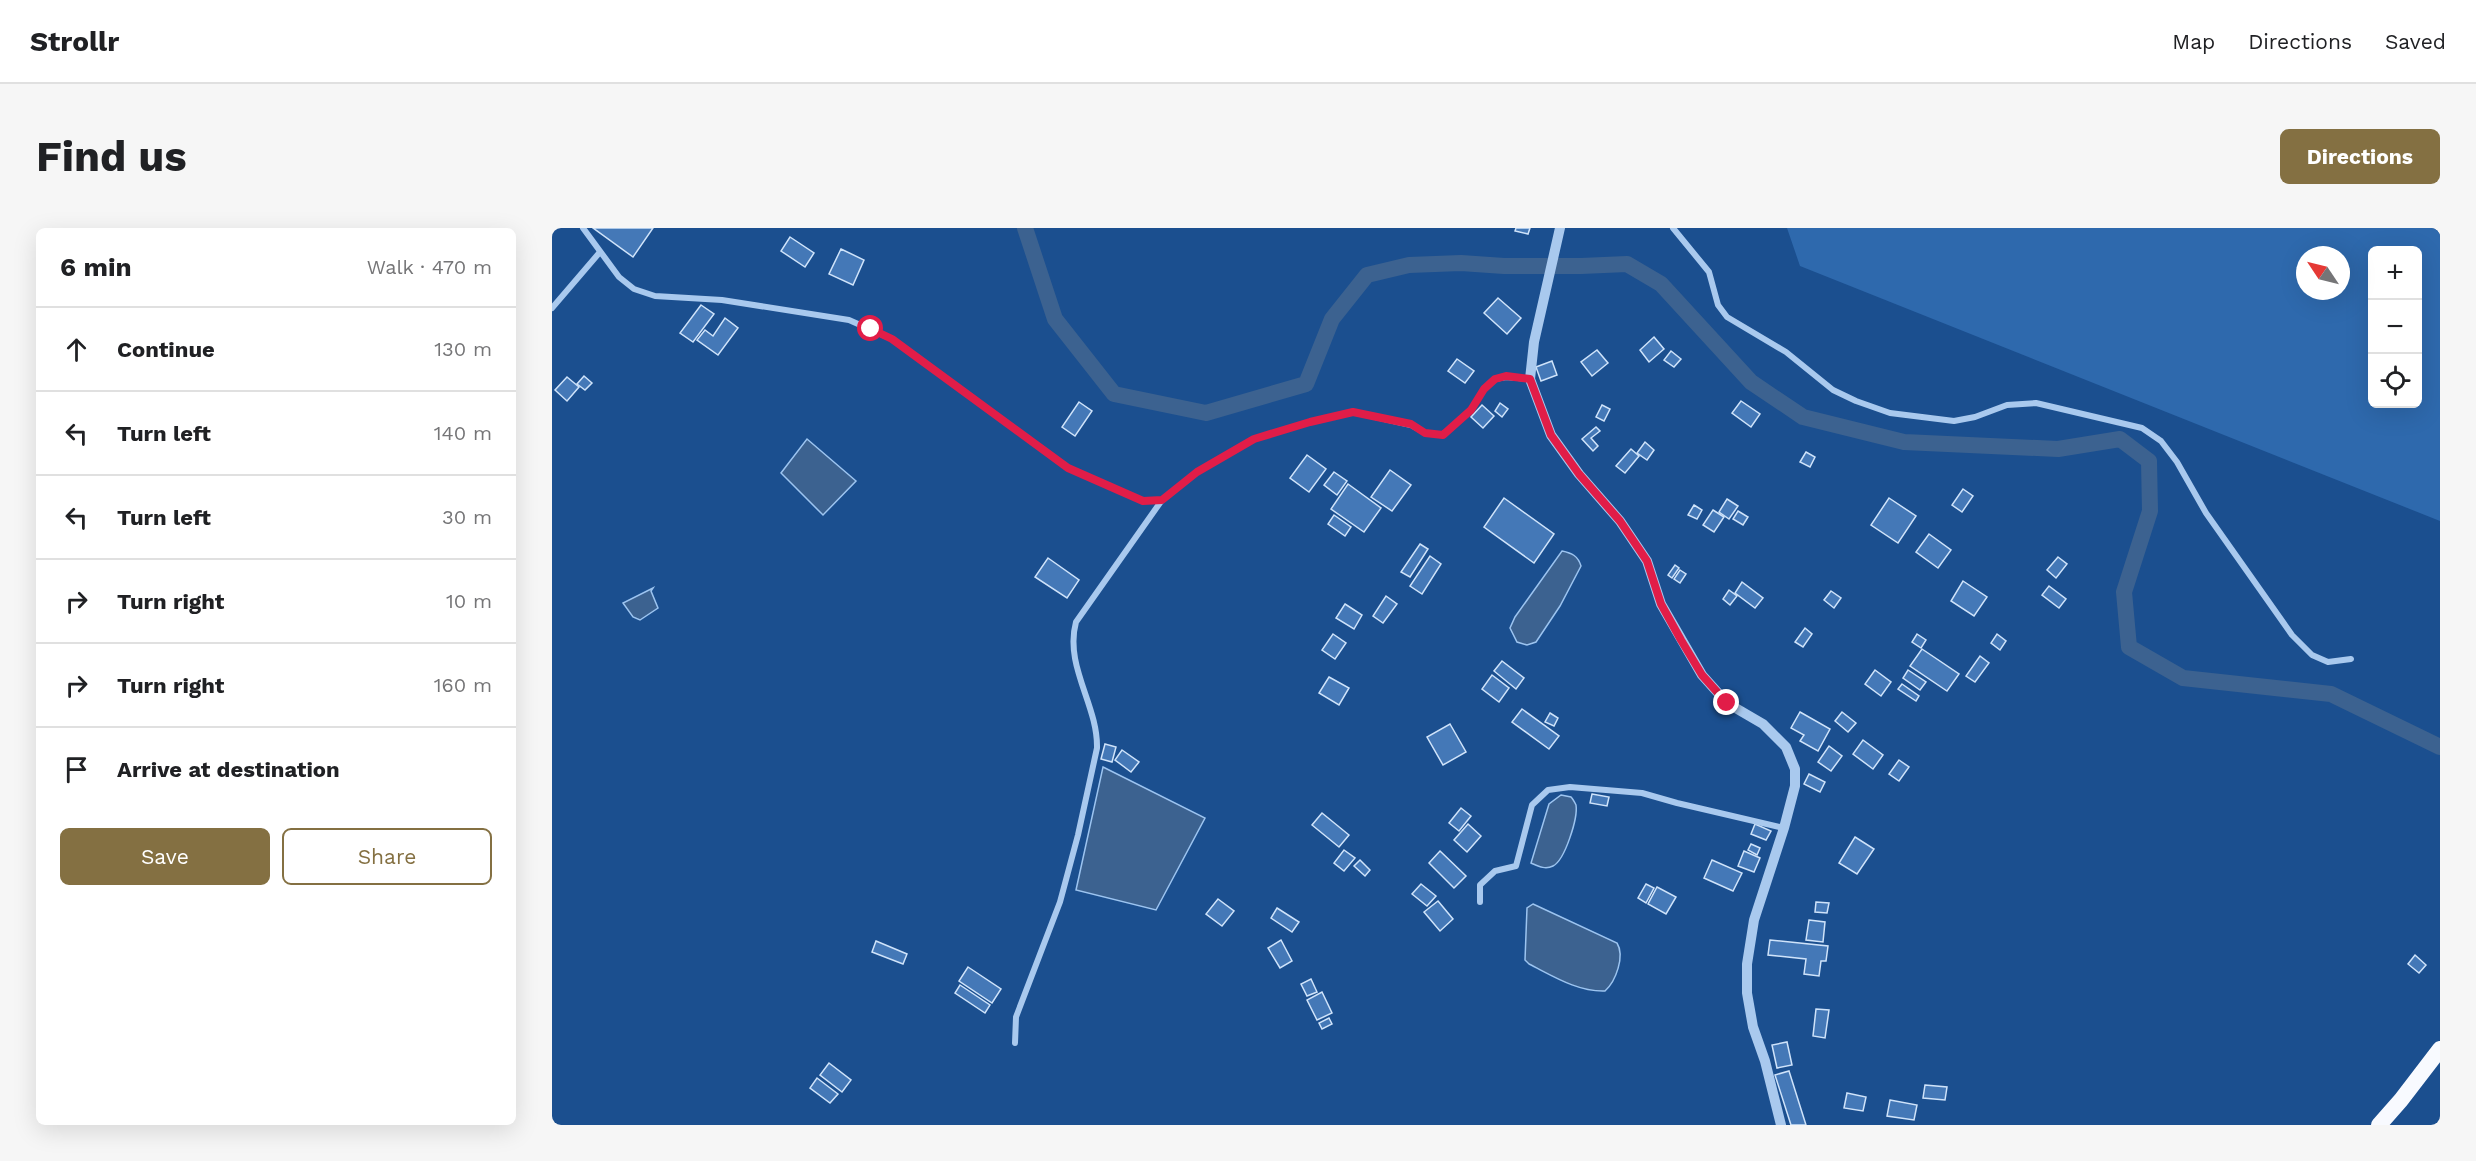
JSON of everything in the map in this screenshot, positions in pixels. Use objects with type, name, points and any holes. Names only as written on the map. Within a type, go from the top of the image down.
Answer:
[{"type":"highway","points":[[2379,1125],[2440,1049]]},
{"type":"street","points":[[584,228],[619,277],[634,289],[655,296],[722,300],[849,320],[892,339],[1068,468],[1143,501],[1162,500]]},
{"type":"street","points":[[1560,228],[1534,342],[1530,379],[1551,435],[1579,474],[1620,521],[1647,561],[1661,604],[1702,675],[1727,703],[1763,724],[1786,747],[1795,769],[1795,786],[1754,920],[1747,964],[1747,993],[1753,1027],[1766,1061],[1781,1125]]},
{"type":"street","points":[[1673,228],[1709,272],[1718,305],[1727,317],[1786,352],[1833,390],[1856,401],[1890,413],[1954,421],[1975,417],[2007,405],[2036,403],[2142,428],[2161,441],[2177,462],[2206,513],[2292,635],[2312,655],[2328,662],[2352,659]]},
{"type":"street","points":[[552,308],[600,252]]},
{"type":"street","points":[[1015,1042],[1016,1017],[1060,902],[1078,835],[1097,748],[1097,734],[1081,683],[1072,639],[1076,622],[1162,500],[1197,472],[1254,439],[1353,412],[1411,424],[1425,433],[1443,435],[1471,410],[1484,389],[1495,379],[1506,376],[1530,379]]},
{"type":"street","points":[[1480,902],[1480,885],[1495,871],[1516,866],[1532,806],[1548,790],[1570,787],[1642,793],[1784,828]]},
{"type":"shaded area","points":[[1787,228],[2440,228],[2440,521],[1800,266]]},
{"type":"shaded area","points":[[807,439],[856,481],[823,515],[781,473]]},
{"type":"shaded area","points":[[1562,551],[1574,556],[1581,566],[1560,606],[1536,642],[1527,645],[1517,642],[1510,628],[1515,617]]},
{"type":"shaded area","points":[[653,588],[651,591],[658,608],[640,620],[633,617],[623,603]]},
{"type":"shaded area","points":[[1103,767],[1205,818],[1156,910],[1076,890]]},
{"type":"shaded area","points":[[1561,795],[1571,797],[1576,805],[1573,828],[1558,862],[1547,868],[1542,867],[1531,863],[1549,804]]},
{"type":"shaded area","points":[[1533,904],[1617,943],[1620,961],[1613,981],[1605,991],[1585,989],[1566,982],[1525,960],[1527,908]]},
{"type":"building","points":[[593,228],[653,228],[633,257]]},
{"type":"building","points":[[1516,228],[1530,228],[1528,234],[1515,231]]},
{"type":"building","points":[[790,237],[814,253],[805,267],[781,251]]},
{"type":"building","points":[[841,249],[864,260],[853,285],[829,274]]},
{"type":"building","points":[[1498,298],[1521,318],[1507,334],[1484,313]]},
{"type":"building","points":[[701,305],[714,314],[693,342],[680,333]]},
{"type":"building","points":[[725,318],[738,328],[718,355],[697,340],[705,330],[713,336]]},
{"type":"building","points":[[1654,337],[1664,349],[1649,362],[1640,350]]},
{"type":"building","points":[[1597,350],[1608,363],[1592,376],[1581,362]]},
{"type":"building","points":[[1671,351],[1681,359],[1674,367],[1664,360]]},
{"type":"building","points":[[1457,359],[1474,371],[1465,383],[1448,371]]},
{"type":"building","points":[[1552,361],[1557,375],[1541,381],[1536,367]]},
{"type":"building","points":[[584,376],[592,383],[585,390],[577,384]]},
{"type":"building","points":[[567,377],[579,387],[567,401],[555,390]]},
{"type":"building","points":[[1741,401],[1760,414],[1751,427],[1732,413]]},
{"type":"building","points":[[1079,402],[1092,411],[1075,436],[1062,427]]},
{"type":"building","points":[[1500,403],[1508,409],[1502,417],[1495,411]]},
{"type":"building","points":[[1482,405],[1494,416],[1483,428],[1471,417]]},
{"type":"building","points":[[1602,405],[1610,409],[1604,421],[1596,417]]},
{"type":"building","points":[[1596,427],[1600,431],[1591,438],[1598,446],[1593,451],[1582,439]]},
{"type":"building","points":[[1645,442],[1654,450],[1647,460],[1637,453]]},
{"type":"building","points":[[1631,449],[1639,456],[1625,473],[1616,466]]},
{"type":"building","points":[[1806,452],[1815,457],[1810,467],[1800,462]]},
{"type":"building","points":[[1307,455],[1326,469],[1309,492],[1290,478]]},
{"type":"building","points":[[1390,470],[1411,485],[1392,511],[1371,497]]},
{"type":"building","points":[[1334,472],[1347,481],[1337,495],[1324,485]]},
{"type":"building","points":[[1348,484],[1381,508],[1364,532],[1331,509]]},
{"type":"building","points":[[1963,489],[1973,496],[1962,512],[1952,505]]},
{"type":"building","points":[[1504,498],[1554,534],[1534,563],[1484,527]]},
{"type":"building","points":[[1889,498],[1916,516],[1898,543],[1871,525]]},
{"type":"building","points":[[1727,499],[1738,506],[1729,519],[1719,512]]},
{"type":"building","points":[[1694,505],[1702,510],[1697,519],[1688,515]]},
{"type":"building","points":[[1713,510],[1724,517],[1714,532],[1703,525]]},
{"type":"building","points":[[1738,511],[1748,517],[1743,525],[1733,519]]},
{"type":"building","points":[[1334,515],[1351,527],[1345,536],[1328,524]]},
{"type":"building","points":[[1929,534],[1951,550],[1938,568],[1916,552]]},
{"type":"building","points":[[1420,544],[1428,549],[1410,577],[1401,572]]},
{"type":"building","points":[[1430,556],[1441,564],[1422,594],[1410,586]]},
{"type":"building","points":[[2058,557],[2067,564],[2056,578],[2047,570]]},
{"type":"building","points":[[1048,558],[1079,580],[1067,598],[1035,577]]},
{"type":"building","points":[[1675,565],[1679,568],[1672,578],[1668,575]]},
{"type":"building","points":[[1680,570],[1686,574],[1680,583],[1674,579]]},
{"type":"building","points":[[1963,581],[1987,597],[1974,616],[1951,601]]},
{"type":"building","points":[[1742,582],[1763,598],[1755,608],[1735,593]]},
{"type":"building","points":[[2049,586],[2066,599],[2059,608],[2042,595]]},
{"type":"building","points":[[1729,590],[1737,596],[1730,605],[1723,599]]},
{"type":"building","points":[[1831,591],[1841,598],[1834,608],[1824,600]]},
{"type":"building","points":[[1386,596],[1397,604],[1383,623],[1373,616]]},
{"type":"building","points":[[1345,604],[1362,615],[1354,629],[1336,618]]},
{"type":"building","points":[[1805,628],[1812,634],[1803,647],[1795,642]]},
{"type":"building","points":[[1333,634],[1346,643],[1335,659],[1322,650]]},
{"type":"building","points":[[1917,634],[1926,640],[1921,648],[1912,642]]},
{"type":"building","points":[[1997,634],[2006,641],[2000,650],[1991,643]]},
{"type":"building","points":[[1922,649],[1959,674],[1947,691],[1910,666]]},
{"type":"building","points":[[1980,656],[1989,663],[1975,682],[1966,676]]},
{"type":"building","points":[[1502,661],[1524,678],[1516,689],[1494,671]]},
{"type":"building","points":[[1875,670],[1891,682],[1881,696],[1865,684]]},
{"type":"building","points":[[1908,670],[1926,682],[1920,690],[1903,678]]},
{"type":"building","points":[[1492,675],[1509,688],[1499,702],[1482,689]]},
{"type":"building","points":[[1329,677],[1349,688],[1339,705],[1319,693]]},
{"type":"building","points":[[1902,684],[1919,696],[1916,701],[1898,689]]},
{"type":"building","points":[[1522,709],[1559,736],[1549,749],[1512,722]]},
{"type":"building","points":[[1800,712],[1830,729],[1818,751],[1800,741],[1804,735],[1791,728]]},
{"type":"building","points":[[1842,712],[1856,723],[1848,732],[1835,721]]},
{"type":"building","points":[[1550,713],[1558,718],[1554,726],[1545,722]]},
{"type":"building","points":[[1450,724],[1466,752],[1443,765],[1427,737]]},
{"type":"building","points":[[1863,740],[1883,755],[1873,769],[1853,754]]},
{"type":"building","points":[[1105,744],[1116,747],[1112,762],[1101,759]]},
{"type":"building","points":[[1829,746],[1842,756],[1831,771],[1818,762]]},
{"type":"building","points":[[1122,750],[1139,762],[1131,772],[1115,760]]},
{"type":"building","points":[[1899,760],[1909,767],[1899,781],[1889,774]]},
{"type":"building","points":[[1809,774],[1825,782],[1820,792],[1804,784]]},
{"type":"building","points":[[1592,794],[1609,797],[1607,806],[1590,803]]},
{"type":"building","points":[[1461,808],[1471,816],[1459,831],[1449,823]]},
{"type":"building","points":[[1322,813],[1349,835],[1339,847],[1312,825]]},
{"type":"building","points":[[1468,824],[1481,836],[1467,852],[1454,840]]},
{"type":"building","points":[[1755,824],[1771,831],[1766,840],[1751,834]]},
{"type":"building","points":[[1855,837],[1874,849],[1857,874],[1839,863]]},
{"type":"building","points":[[1751,844],[1760,848],[1757,855],[1748,850]]},
{"type":"building","points":[[1344,850],[1355,858],[1344,871],[1334,863]]},
{"type":"building","points":[[1440,851],[1466,876],[1454,888],[1429,863]]},
{"type":"building","points":[[1744,851],[1760,858],[1754,872],[1738,866]]},
{"type":"building","points":[[1360,860],[1370,870],[1365,876],[1354,866]]},
{"type":"building","points":[[1712,860],[1742,873],[1733,891],[1704,878]]},
{"type":"building","points":[[1421,884],[1436,896],[1427,906],[1412,894]]},
{"type":"building","points":[[1646,884],[1654,888],[1646,903],[1638,898]]},
{"type":"building","points":[[1657,887],[1676,897],[1666,914],[1648,904]]},
{"type":"building","points":[[1218,899],[1234,911],[1222,926],[1206,914]]},
{"type":"building","points":[[1438,901],[1453,919],[1440,931],[1424,912]]},
{"type":"building","points":[[1816,902],[1829,903],[1827,913],[1815,912]]},
{"type":"building","points":[[1277,908],[1299,922],[1292,932],[1271,918]]},
{"type":"building","points":[[1809,920],[1825,922],[1823,942],[1806,940]]},
{"type":"building","points":[[1281,940],[1292,961],[1280,968],[1268,948]]},
{"type":"building","points":[[1770,940],[1828,946],[1826,961],[1821,961],[1819,976],[1804,974],[1806,959],[1768,955]]},
{"type":"building","points":[[876,941],[907,954],[903,964],[872,952]]},
{"type":"building","points":[[2415,955],[2426,965],[2419,973],[2408,964]]},
{"type":"building","points":[[968,967],[1001,989],[992,1003],[959,981]]},
{"type":"building","points":[[1311,979],[1317,992],[1307,996],[1301,984]]},
{"type":"building","points":[[960,985],[990,1005],[985,1013],[955,993]]},
{"type":"building","points":[[1322,992],[1332,1013],[1317,1020],[1307,1000]]},
{"type":"building","points":[[1816,1009],[1829,1010],[1825,1038],[1813,1036]]},
{"type":"building","points":[[1329,1018],[1332,1024],[1322,1029],[1319,1023]]},
{"type":"building","points":[[1787,1042],[1792,1065],[1777,1068],[1772,1045]]},
{"type":"building","points":[[829,1063],[851,1080],[842,1092],[820,1075]]},
{"type":"building","points":[[1789,1071],[1806,1125],[1791,1125],[1775,1075]]},
{"type":"building","points":[[817,1078],[838,1094],[830,1103],[810,1088]]},
{"type":"building","points":[[1925,1085],[1947,1087],[1945,1100],[1923,1098]]},
{"type":"building","points":[[1847,1093],[1866,1097],[1863,1111],[1844,1108]]},
{"type":"building","points":[[1890,1100],[1917,1105],[1914,1120],[1887,1116]]},
{"type":"waterway","points":[[1025,228],[1055,319],[1114,394],[1206,413],[1306,384],[1332,319],[1367,275],[1409,265],[1627,264],[1661,284],[1751,382],[1803,417],[1904,442],[2058,449],[2120,439],[2149,461],[2150,511],[2124,592],[2129,647],[2183,678],[2331,694],[2440,747]]},
{"type":"route","points":[[871,329],[892,339],[1068,468],[1143,501],[1162,500],[1197,472],[1254,439],[1353,412],[1411,424],[1425,433],[1443,435],[1471,410],[1484,389],[1495,379],[1506,376],[1530,379],[1551,435],[1579,474],[1620,521],[1647,561],[1661,604],[1681,640],[1702,675],[1727,703]]}]
